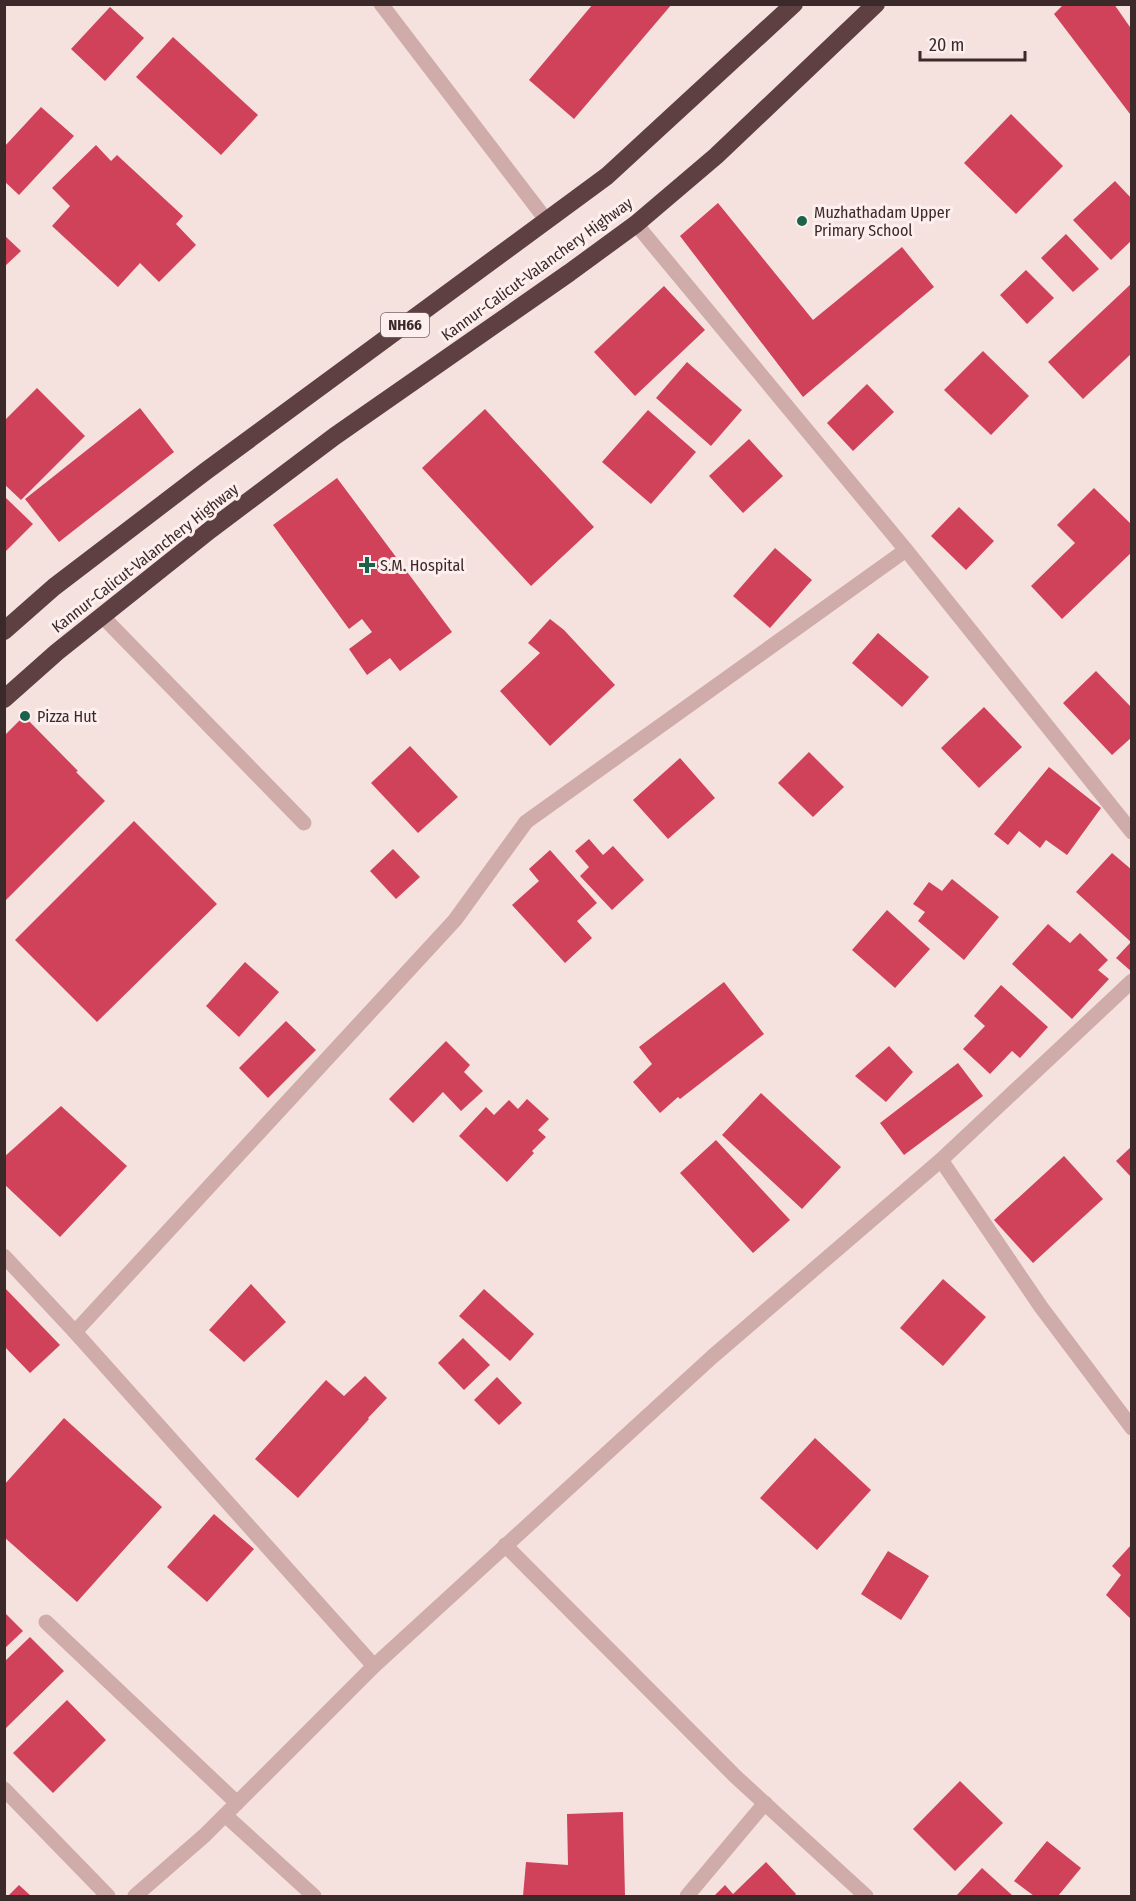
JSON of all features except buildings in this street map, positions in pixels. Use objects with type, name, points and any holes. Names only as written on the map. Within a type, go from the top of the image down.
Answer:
[{"type":"highway","name":"Kannur-Calicut-Valanchery Highway","points":[[4,630],[54,587],[196,479],[607,176],[794,4]]},
{"type":"highway","name":"Kannur-Calicut-Valanchery Highway","points":[[4,699],[102,616],[335,435],[636,224],[716,156],[876,4]]},
{"type":"street","points":[[381,4],[548,221]]},
{"type":"street","points":[[636,224],[906,550],[1131,832]]},
{"type":"street","points":[[75,1332],[455,920],[526,822],[906,550]]},
{"type":"street","points":[[102,616],[304,824]]},
{"type":"street","points":[[135,1896],[205,1835],[374,1666],[505,1545],[712,1358],[941,1160],[1131,981]]},
{"type":"street","points":[[941,1160],[1041,1307],[1131,1428]]},
{"type":"street","points":[[4,1256],[374,1666]]},
{"type":"street","points":[[505,1545],[736,1777],[867,1896]]},
{"type":"street","points":[[46,1622],[237,1803]]},
{"type":"street","points":[[4,1789],[108,1896]]},
{"type":"street","points":[[687,1896],[765,1803]]},
{"type":"street","points":[[225,1815],[314,1896]]},
{"type":"place","name":"Muzhathadam Upper Primary School","points":[[802,221]]},
{"type":"place","name":"S.M. Hospital","points":[[367,565]]},
{"type":"place","name":"Pizza Hut","points":[[25,716]]}]
